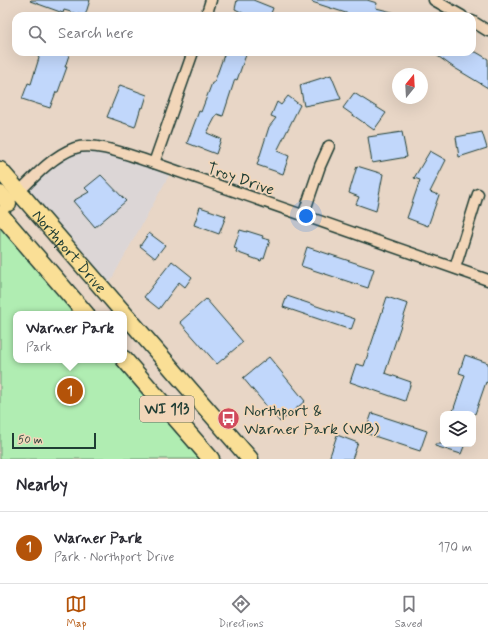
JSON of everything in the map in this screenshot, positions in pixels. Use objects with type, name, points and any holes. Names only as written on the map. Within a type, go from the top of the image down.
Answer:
[{"type":"main road","name":"Northport Drive","points":[[0,170],[6,203],[84,311]]},
{"type":"main road","name":"Northport Drive","points":[[6,203],[109,311]]},
{"type":"main road","name":"Northport Drive","points":[[127,330],[250,459]]},
{"type":"main road","name":"WI 113","points":[[127,362],[211,459]]},
{"type":"street","points":[[207,12],[211,0]]},
{"type":"street","points":[[434,0],[455,12]]},
{"type":"street","points":[[476,24],[488,31]]},
{"type":"street","points":[[154,163],[192,56]]},
{"type":"street","points":[[303,216],[320,166],[329,146]]},
{"type":"street","name":"Troy Drive","points":[[6,203],[56,159],[76,147],[100,147],[154,163],[488,280]]},
{"type":"street","points":[[456,268],[478,194]]},
{"type":"shaded area","points":[[85,147],[172,170],[105,291],[19,192],[42,170]]},
{"type":"green space","points":[[0,227],[22,250],[73,311],[13,311],[13,363],[116,363],[199,459],[0,459]]},
{"type":"building","points":[[90,0],[86,12],[71,12],[64,10],[63,12],[60,12],[30,1]]},
{"type":"building","points":[[237,0],[253,0],[273,8],[272,12],[241,12],[235,9]]},
{"type":"building","points":[[312,0],[367,0],[377,3],[376,8],[392,12],[343,12],[312,2]]},
{"type":"building","points":[[476,52],[488,59],[488,88],[438,56],[476,56]]},
{"type":"building","points":[[38,56],[69,56],[65,67],[67,67],[58,92],[56,92],[50,108],[22,99],[28,83],[31,84],[39,58]]},
{"type":"building","points":[[224,56],[246,56],[237,80],[235,79],[223,116],[217,114],[207,133],[221,139],[216,154],[187,143],[199,111],[201,112],[212,83],[214,83]]},
{"type":"building","points":[[331,75],[341,99],[304,106],[300,85]]},
{"type":"building","points":[[120,85],[147,95],[143,108],[141,107],[135,127],[107,117]]},
{"type":"building","points":[[354,93],[386,113],[374,130],[343,108]]},
{"type":"building","points":[[288,96],[300,105],[277,151],[289,156],[283,174],[257,165],[269,127],[276,118],[271,116],[277,102],[281,105]]},
{"type":"building","points":[[402,132],[407,157],[372,163],[368,137]]},
{"type":"building","points":[[482,132],[487,148],[459,157],[456,137]]},
{"type":"building","points":[[430,151],[446,160],[430,192],[439,195],[428,226],[407,218],[420,180],[414,178]]},
{"type":"building","points":[[357,166],[383,174],[376,211],[356,204],[359,197],[349,193]]},
{"type":"building","points":[[101,175],[126,201],[95,227],[73,201],[89,192],[85,188]]},
{"type":"building","points":[[200,207],[226,216],[219,234],[194,225]]},
{"type":"building","points":[[240,230],[263,236],[262,238],[270,240],[264,259],[262,258],[261,261],[236,252],[237,249],[234,248]]},
{"type":"building","points":[[149,233],[165,245],[155,258],[140,246]]},
{"type":"building","points":[[307,247],[374,269],[368,288],[301,266]]},
{"type":"building","points":[[172,261],[192,277],[185,287],[179,282],[159,309],[144,297]]},
{"type":"building","points":[[287,296],[355,319],[351,330],[283,307]]},
{"type":"building","points":[[387,297],[408,304],[385,373],[411,382],[405,401],[350,382],[356,364],[364,366]]},
{"type":"building","points":[[206,299],[243,342],[217,364],[180,322]]},
{"type":"building","points":[[465,355],[488,363],[488,383],[486,382],[476,411],[453,411],[465,375],[459,373]]},
{"type":"building","points":[[269,357],[305,401],[280,422],[243,378]]},
{"type":"building","points":[[372,413],[427,431],[420,451],[365,433]]},
{"type":"building","points":[[337,435],[358,443],[352,459],[329,459]]},
{"type":"building","points":[[435,444],[440,444],[440,447],[464,447],[461,454],[435,446]]},
{"type":"place","name":"Warner Park","points":[[70,391]]},
{"type":"place","name":"Northport & Warner Park (WB)","points":[[229,419]]}]
